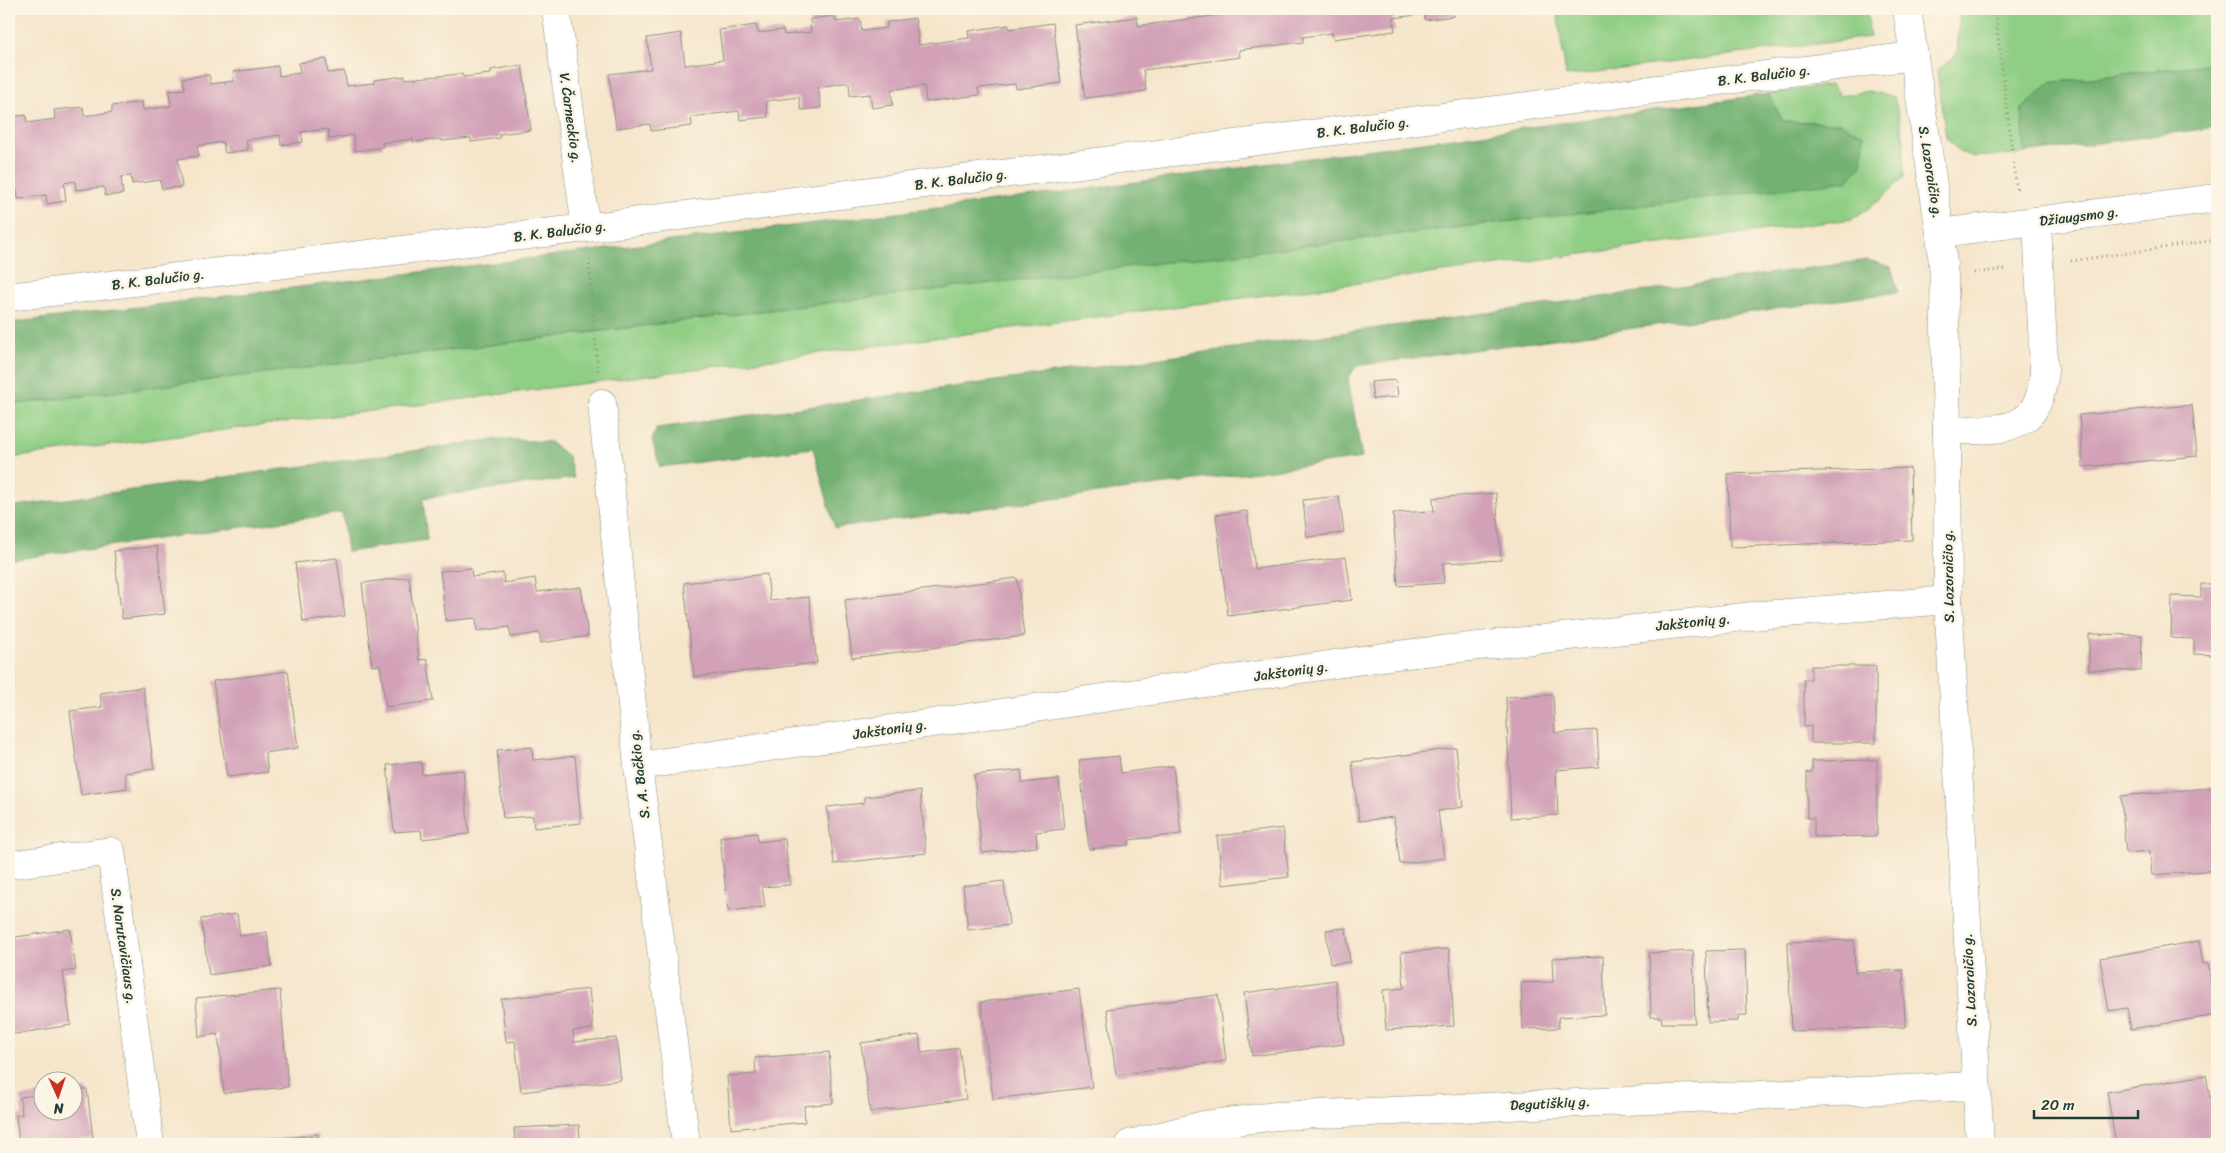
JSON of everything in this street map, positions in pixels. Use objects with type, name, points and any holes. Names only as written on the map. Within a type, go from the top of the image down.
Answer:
[{"type":"street","name":"V. Čarneckio g.","points":[[556,9],[586,228]]},
{"type":"street","name":"S. Lozoraičio g.","points":[[1907,9],[1940,233],[1944,276],[1948,431],[1948,600],[1975,1086],[1980,1144]]},
{"type":"street","name":"B. K. Balučio g.","points":[[9,297],[586,228],[1913,56]]},
{"type":"street","name":"Džiaugsmo g.","points":[[1940,233],[2217,198]]},
{"type":"street","points":[[1948,431],[2010,426],[2022,422],[2037,407],[2044,383],[2044,370],[2039,265],[2029,222]]},
{"type":"street","name":"S. A. Bačkio g.","points":[[602,403],[638,766],[686,1144]]},
{"type":"street","name":"Jakštonių g.","points":[[638,766],[1397,655],[1762,615],[1948,600]]},
{"type":"street","name":"S. Narutavičiaus g.","points":[[9,865],[111,851],[150,1144]]},
{"type":"street","name":"Degutiškių g.","points":[[1129,1144],[1204,1125],[1276,1116],[1975,1086]]},
{"type":"path","points":[[1995,9],[2029,222]]},
{"type":"path","points":[[586,228],[602,403]]},
{"type":"path","points":[[1944,276],[2039,265],[2217,240]]},
{"type":"green space","points":[[1557,9],[1867,9],[1870,37],[1566,76]]},
{"type":"green space","points":[[1960,9],[2217,9],[2217,63],[2050,83],[2022,109],[2025,153],[1975,157],[1959,152],[1946,137],[1937,71],[1957,54]]},
{"type":"green space","points":[[2217,63],[2217,127],[2025,153],[2022,109],[2050,83]]},
{"type":"green space","points":[[1831,85],[1841,96],[1868,91],[1894,97],[1904,140],[1904,177],[1879,201],[1852,219],[9,458],[9,405],[850,300],[1839,123],[1783,121],[1768,94]]},
{"type":"green space","points":[[1768,94],[1783,121],[1840,123],[1864,135],[1862,165],[1847,181],[850,300],[9,405],[9,323],[1058,193]]},
{"type":"green space","points":[[1868,260],[1891,267],[1898,292],[1356,366],[1348,379],[1362,458],[835,528],[813,448],[660,467],[652,440],[657,428]]},
{"type":"green space","points":[[499,439],[550,442],[568,456],[574,478],[423,498],[427,540],[347,552],[342,513],[9,560],[9,507]]},
{"type":"building","points":[[1234,9],[1463,10],[1454,11],[1454,16],[1425,20],[1424,14],[1393,18],[1395,31],[1333,39],[1332,33],[1303,37],[1303,42],[1239,50],[1240,57],[1143,70],[1146,91],[1085,98],[1075,25],[1137,17],[1138,26],[1234,13]]},
{"type":"building","points":[[1485,9],[1505,9],[1505,10],[1486,12]]},
{"type":"building","points":[[835,16],[836,22],[860,19],[862,31],[887,28],[887,22],[915,18],[919,45],[969,38],[968,31],[1009,25],[1009,29],[1053,23],[1061,83],[1016,89],[1015,84],[978,88],[979,95],[926,102],[924,86],[895,89],[891,90],[893,105],[872,108],[870,94],[850,96],[849,83],[843,83],[818,87],[821,108],[801,110],[799,97],[766,101],[768,117],[740,120],[739,111],[691,117],[692,126],[651,131],[650,124],[616,128],[609,74],[651,69],[647,38],[681,33],[685,65],[723,60],[719,30],[756,25],[758,33],[783,30],[784,35],[811,32],[810,19]]},
{"type":"building","points":[[326,59],[328,73],[344,71],[347,86],[374,83],[374,80],[405,76],[405,79],[462,74],[463,77],[491,74],[491,70],[522,65],[531,130],[499,134],[500,138],[471,142],[471,138],[413,142],[413,139],[382,143],[383,147],[355,151],[353,135],[329,139],[328,129],[301,132],[303,142],[281,145],[280,135],[246,140],[248,150],[225,153],[223,142],[197,146],[199,156],[178,159],[182,187],[162,189],[160,180],[132,184],[131,176],[121,177],[123,194],[105,196],[104,187],[76,190],[75,181],[64,183],[66,201],[47,204],[46,195],[18,199],[17,190],[9,191],[9,117],[26,115],[27,123],[55,119],[54,110],[83,107],[84,116],[112,112],[112,106],[142,102],[143,110],[171,106],[169,91],[185,89],[183,78],[209,75],[211,84],[234,81],[233,72],[278,66],[279,76],[300,73],[299,63]]},
{"type":"building","points":[[1396,380],[1398,397],[1373,399],[1371,382]]},
{"type":"building","points":[[2192,405],[2197,456],[2083,467],[2079,415]]},
{"type":"building","points":[[1910,468],[1912,540],[1730,547],[1728,474]]},
{"type":"building","points":[[1496,493],[1501,560],[1443,563],[1444,583],[1398,586],[1393,513],[1434,511],[1433,498]]},
{"type":"building","points":[[1339,496],[1344,533],[1307,537],[1303,500]]},
{"type":"building","points":[[1247,511],[1255,569],[1346,557],[1352,600],[1228,616],[1216,515]]},
{"type":"building","points":[[157,546],[165,614],[122,619],[114,551]]},
{"type":"building","points":[[337,558],[345,616],[303,622],[295,563]]},
{"type":"building","points":[[471,568],[472,577],[503,573],[504,583],[535,578],[537,592],[581,587],[588,636],[541,643],[539,633],[511,637],[509,627],[477,631],[476,618],[446,621],[440,571]]},
{"type":"building","points":[[767,574],[770,601],[809,597],[817,663],[694,677],[684,583]]},
{"type":"building","points":[[409,577],[419,660],[427,659],[433,701],[386,707],[380,665],[372,666],[362,583]]},
{"type":"building","points":[[1017,578],[1024,636],[852,658],[845,600]]},
{"type":"building","points":[[2201,584],[2217,584],[2217,655],[2194,654],[2194,639],[2171,638],[2172,596],[2201,597]]},
{"type":"building","points":[[2089,634],[2142,635],[2141,671],[2089,670]]},
{"type":"building","points":[[1811,666],[1876,666],[1876,743],[1811,743],[1811,726],[1804,727],[1804,679],[1811,679]]},
{"type":"building","points":[[288,671],[298,748],[265,753],[268,772],[227,777],[213,681]]},
{"type":"building","points":[[143,687],[154,769],[125,773],[127,788],[81,795],[70,711],[102,707],[100,693]]},
{"type":"building","points":[[1553,695],[1555,733],[1597,730],[1599,767],[1556,770],[1558,815],[1511,818],[1506,697]]},
{"type":"building","points":[[532,747],[533,760],[575,756],[581,823],[534,828],[533,816],[503,818],[497,750]]},
{"type":"building","points":[[1456,748],[1463,807],[1438,811],[1444,858],[1400,864],[1394,817],[1359,821],[1352,762]]},
{"type":"building","points":[[1119,756],[1121,773],[1173,766],[1181,834],[1129,840],[1129,845],[1089,849],[1079,760]]},
{"type":"building","points":[[1877,760],[1877,836],[1814,837],[1814,818],[1807,818],[1807,772],[1812,772],[1812,761]]},
{"type":"building","points":[[421,762],[422,774],[463,770],[469,834],[422,839],[421,830],[394,832],[387,765]]},
{"type":"building","points":[[1021,770],[1022,783],[1059,779],[1064,829],[1036,832],[1037,847],[982,853],[974,775]]},
{"type":"building","points":[[2217,787],[2217,870],[2152,875],[2150,851],[2126,853],[2121,796]]},
{"type":"building","points":[[920,791],[926,853],[834,864],[827,807],[864,803],[864,797]]},
{"type":"building","points":[[1283,828],[1289,877],[1223,885],[1217,836]]},
{"type":"building","points":[[757,833],[758,842],[785,839],[790,885],[762,887],[765,907],[728,911],[720,837]]},
{"type":"building","points":[[1004,881],[1009,925],[968,930],[963,886]]},
{"type":"building","points":[[237,914],[240,936],[267,932],[272,966],[209,975],[201,919]]},
{"type":"building","points":[[1346,928],[1350,962],[1330,964],[1326,930]]},
{"type":"building","points":[[70,929],[76,970],[63,972],[71,1025],[9,1035],[9,938]]},
{"type":"building","points":[[1854,940],[1855,972],[1903,970],[1905,1027],[1791,1031],[1788,942]]},
{"type":"building","points":[[2199,941],[2203,964],[2208,963],[2217,1015],[2131,1029],[2127,1008],[2109,1011],[2100,958]]},
{"type":"building","points":[[1449,949],[1454,1026],[1386,1030],[1383,990],[1404,988],[1401,952]]},
{"type":"building","points":[[1745,950],[1747,1015],[1738,1015],[1738,1021],[1708,1022],[1706,951]]},
{"type":"building","points":[[1693,951],[1695,1023],[1662,1023],[1661,1017],[1651,1017],[1649,953]]},
{"type":"building","points":[[1603,956],[1605,1015],[1558,1017],[1559,1028],[1523,1029],[1521,983],[1553,982],[1552,958]]},
{"type":"building","points":[[1335,980],[1344,1044],[1252,1056],[1244,993]]},
{"type":"building","points":[[589,989],[593,1029],[573,1031],[574,1042],[616,1038],[621,1080],[521,1092],[515,1041],[506,1042],[501,999]]},
{"type":"building","points":[[1079,989],[1092,1087],[993,1099],[981,1002]]},
{"type":"building","points":[[280,990],[288,1087],[224,1093],[218,1034],[199,1037],[196,998]]},
{"type":"building","points":[[1218,995],[1226,1061],[1116,1075],[1107,1009]]},
{"type":"building","points":[[919,1035],[921,1053],[959,1048],[966,1099],[870,1112],[861,1043]]},
{"type":"building","points":[[829,1052],[833,1103],[804,1106],[805,1122],[731,1129],[727,1076],[756,1074],[755,1058]]},
{"type":"building","points":[[2206,1075],[2210,1098],[2215,1098],[2217,1109],[2217,1144],[2116,1144],[2107,1092]]},
{"type":"building","points":[[82,1089],[87,1089],[93,1138],[78,1140],[79,1144],[19,1144],[16,1115],[22,1115],[20,1097],[32,1095],[32,1120],[82,1120]]},
{"type":"building","points":[[579,1125],[580,1144],[515,1144],[514,1128]]},
{"type":"building","points":[[318,1134],[319,1144],[247,1144],[247,1143]]}]
